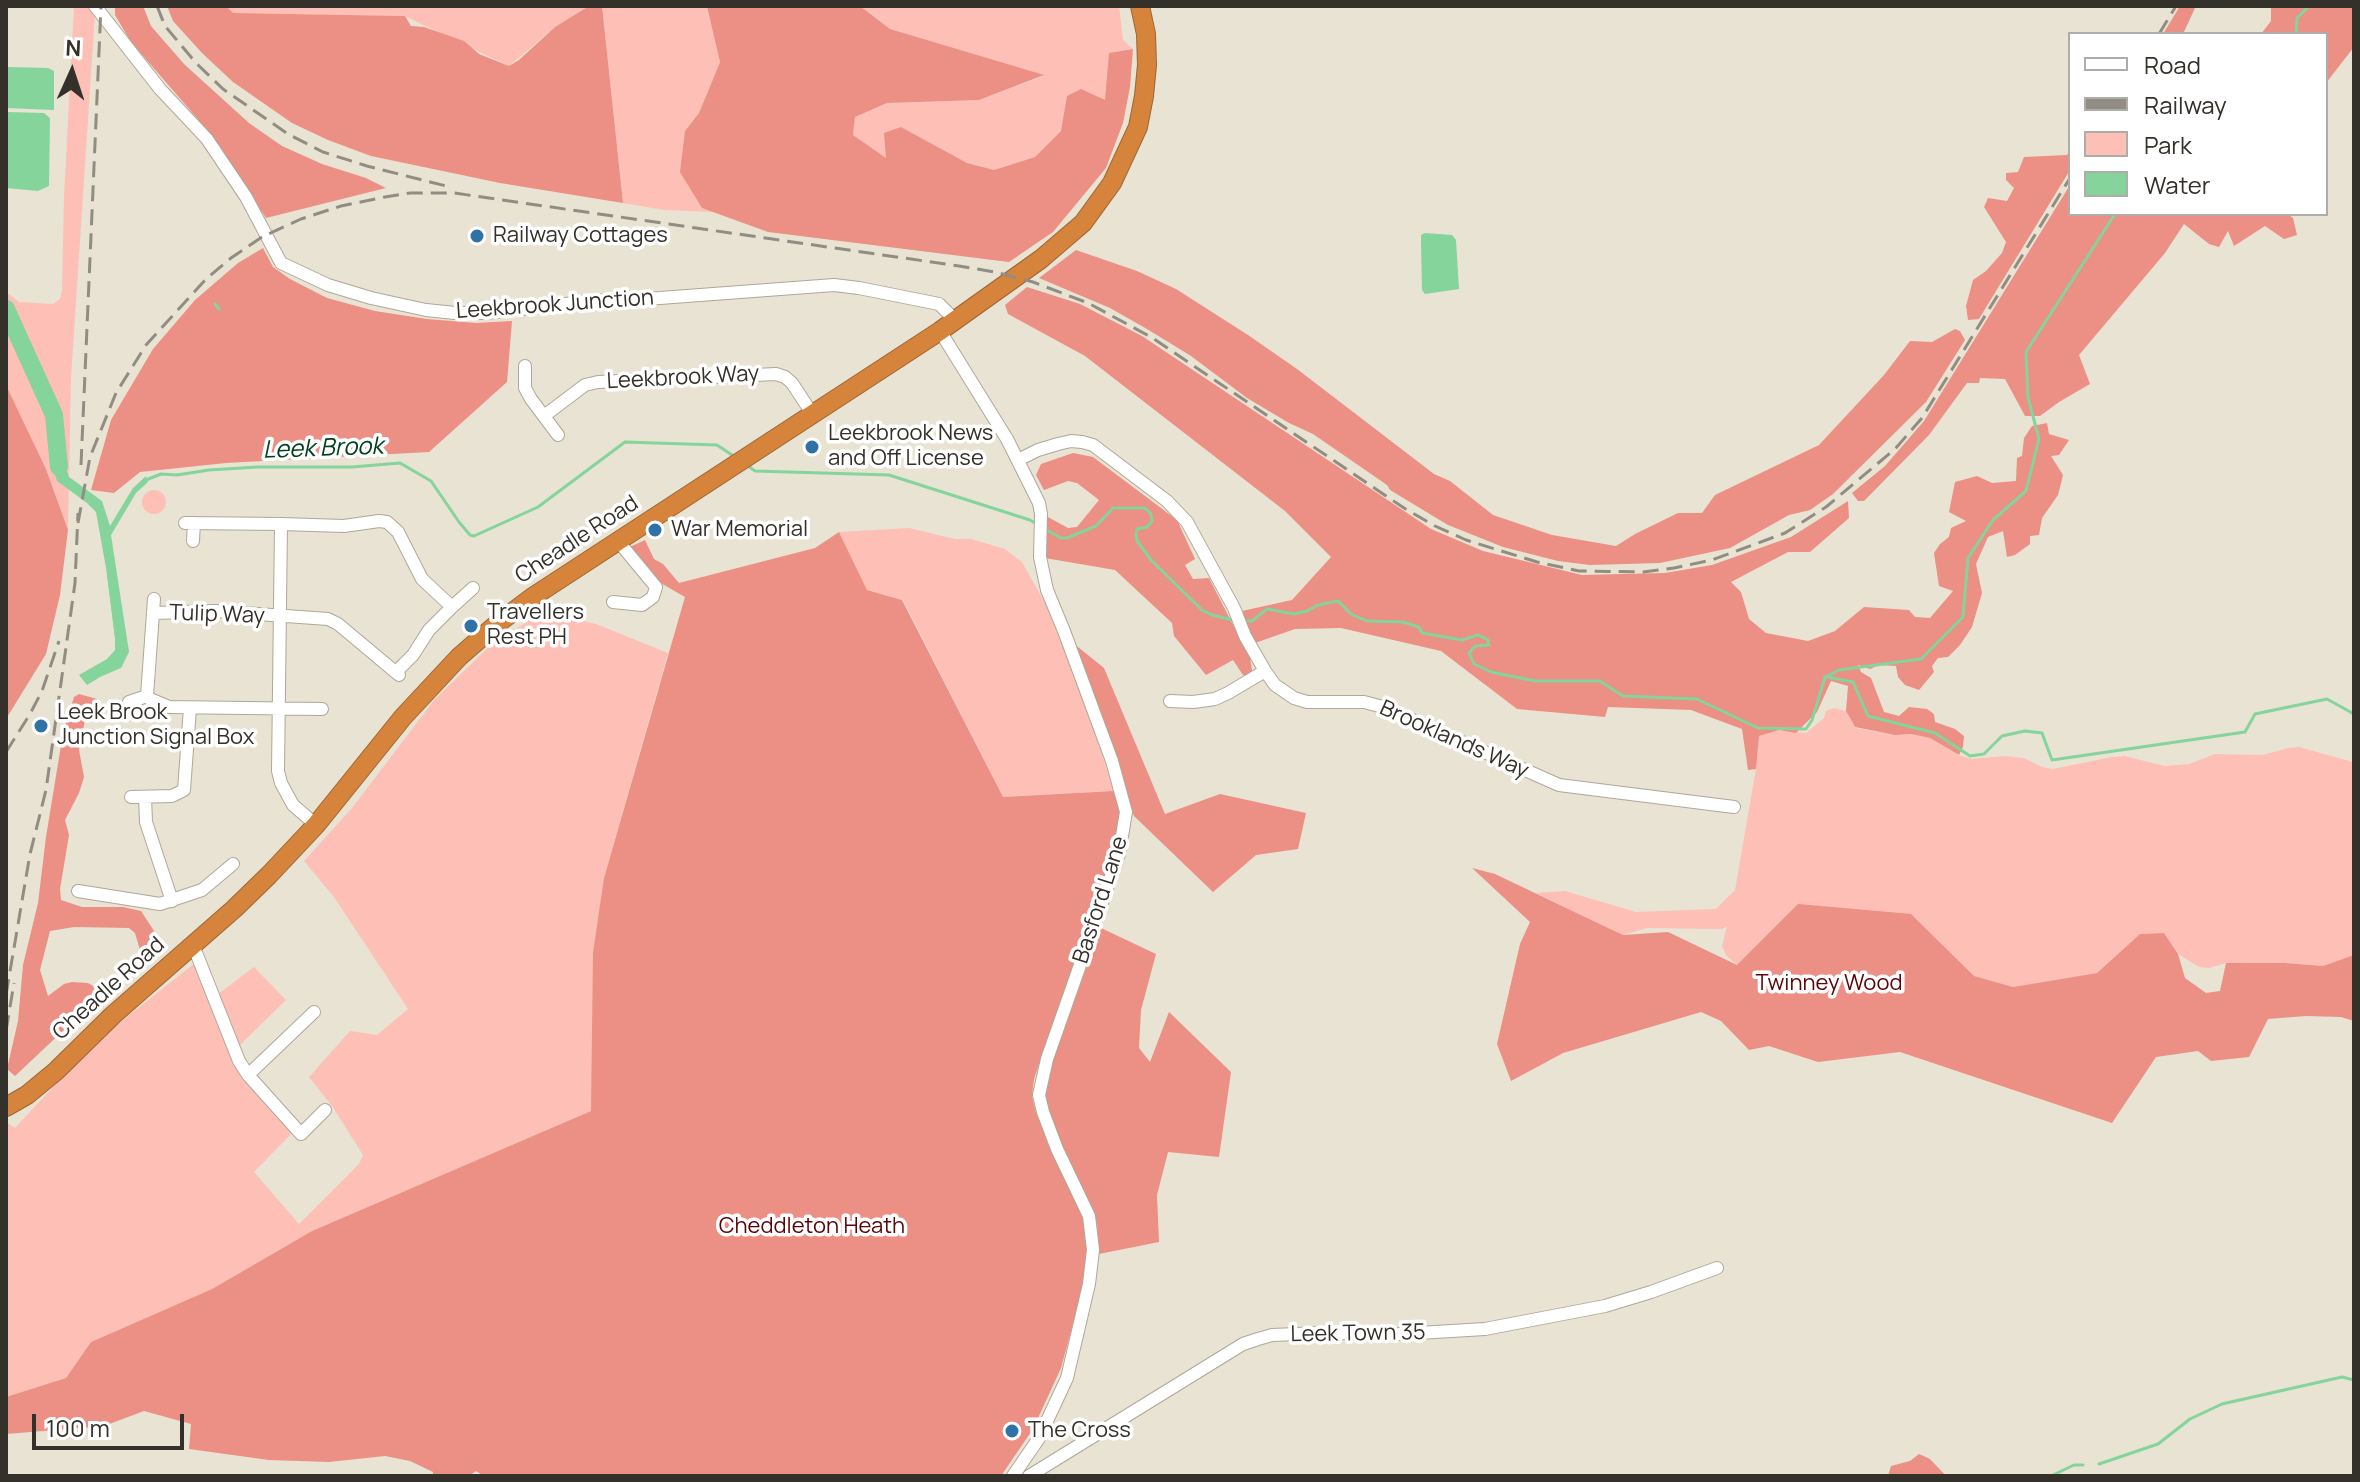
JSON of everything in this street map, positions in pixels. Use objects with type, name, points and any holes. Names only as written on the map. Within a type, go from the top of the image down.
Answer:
[{"type":"highway","name":"Cheadle Road","points":[[6,1107],[27,1095],[56,1071],[113,1015],[251,892],[316,825],[403,717],[459,657],[498,623],[534,596],[947,326],[1063,242],[1083,223],[1112,183],[1138,127],[1147,65],[1146,34],[1140,6]]},
{"type":"street","name":"Leekbrook Junction","points":[[95,6],[160,89],[207,139],[246,197],[281,263],[328,285],[371,298],[455,313],[834,285],[939,304],[947,326]]},
{"type":"street","name":"Basford Lane","points":[[947,326],[1039,503],[1040,557],[1047,590],[1112,761],[1126,812],[1119,854],[1047,1059],[1039,1095],[1057,1149],[1089,1216],[1093,1250],[1089,1284],[1067,1378],[1039,1438],[1013,1476]]},
{"type":"street","points":[[525,366],[525,388],[558,435]]},
{"type":"street","name":"Leekbrook Way","points":[[544,416],[585,385],[598,382],[776,374],[792,383],[813,415]]},
{"type":"street","name":"Brooklands Way","points":[[1018,460],[1038,450],[1071,441],[1093,445],[1179,511],[1234,608],[1245,636],[1265,671],[1275,685],[1294,698],[1307,702],[1364,702],[1383,707],[1559,785],[1734,807]]},
{"type":"street","points":[[193,541],[189,523],[344,526],[387,522],[398,532],[422,579],[452,607],[473,588]]},
{"type":"street","points":[[281,524],[277,756],[281,783],[293,805],[316,825]]},
{"type":"street","points":[[613,602],[642,605],[653,597],[656,587],[618,541]]},
{"type":"street","name":"Tulip Way","points":[[147,696],[154,606],[328,619],[398,674],[429,630],[452,607]]},
{"type":"street","points":[[1170,701],[1215,699],[1265,671]]},
{"type":"street","points":[[129,702],[147,696],[169,707],[322,709]]},
{"type":"street","points":[[131,797],[172,796],[184,790],[190,708]]},
{"type":"street","points":[[145,797],[146,822],[172,901]]},
{"type":"street","points":[[78,891],[154,904],[172,901],[202,890],[233,864]]},
{"type":"street","points":[[193,945],[239,1061],[248,1075],[301,1134],[325,1110]]},
{"type":"street","points":[[248,1075],[314,1012]]},
{"type":"street","name":"Leek Town 35","points":[[1029,1476],[1243,1344],[1258,1339],[1272,1335],[1401,1334],[1485,1329],[1605,1306],[1717,1268]]},
{"type":"green space","points":[[74,6],[90,6],[95,13],[71,378],[68,530],[46,469],[6,385],[6,292],[19,302],[53,304],[60,299]]},
{"type":"green space","points":[[115,6],[143,6],[151,26],[184,64],[249,123],[282,146],[386,188],[266,218],[210,133],[131,42],[115,15]]},
{"type":"green space","points":[[167,6],[226,6],[233,13],[405,16],[411,26],[424,27],[464,41],[479,54],[509,66],[555,27],[589,6],[602,6],[623,203],[500,183],[371,156],[328,140],[292,123],[233,82],[173,21]]},
{"type":"green space","points":[[226,6],[589,6],[555,27],[509,66],[405,16],[233,13]]},
{"type":"green space","points":[[602,6],[709,8],[720,62],[699,113],[685,131],[702,208],[714,212],[664,210],[623,203]]},
{"type":"green space","points":[[707,6],[860,6],[890,29],[1044,75],[979,100],[887,103],[855,117],[853,135],[886,158],[884,133],[901,127],[967,163],[994,170],[1035,157],[1061,131],[1067,96],[1081,89],[1105,100],[1109,53],[1133,49],[1123,123],[1106,168],[1053,232],[1009,262],[768,232],[702,208],[680,172],[685,131],[699,113],[720,62]]},
{"type":"green space","points":[[860,6],[1119,6],[1123,40],[1133,49],[1109,53],[1106,100],[1061,131],[1035,157],[994,170],[967,163],[901,127],[887,159],[853,135],[855,117],[887,103],[979,100],[1043,76],[890,29]]},
{"type":"green space","points":[[2180,6],[2196,6],[2184,32],[2164,32]]},
{"type":"green space","points":[[2271,6],[2354,6],[2354,47],[2328,80],[2328,32],[2263,32],[2271,21]]},
{"type":"green space","points":[[2067,155],[2068,173],[1979,319],[1968,320],[1966,306],[1973,280],[2002,253],[2006,242],[1984,207],[1988,198],[2007,201],[2014,188],[2006,180],[2006,173],[2018,172],[2024,157]]},
{"type":"green space","points":[[2068,188],[2068,216],[2293,218],[2297,235],[2284,239],[2265,226],[2234,246],[2228,231],[2219,247],[2209,244],[2184,224],[2165,253],[2079,355],[2090,384],[2040,416],[2025,416],[2005,379],[1980,378],[1979,383],[1967,383],[1929,435],[1864,501],[1858,501],[1852,493],[1885,466],[1924,421]]},
{"type":"green space","points":[[263,248],[273,267],[327,298],[375,311],[427,319],[476,323],[512,321],[507,382],[429,452],[226,463],[140,472],[114,493],[91,490],[111,420],[153,349],[195,300],[238,263]]},
{"type":"green space","points":[[1076,250],[1137,271],[1176,289],[1297,369],[1493,515],[1552,535],[1616,546],[1678,513],[1702,513],[1715,495],[1819,445],[1884,375],[1910,341],[1932,342],[1955,329],[1965,340],[1926,402],[1833,494],[1810,510],[1789,515],[1730,548],[1660,563],[1590,565],[1558,561],[1503,547],[1448,525],[1390,490],[1313,434],[1247,398],[1191,356],[1147,329],[1110,308],[1039,278]]},
{"type":"green space","points":[[1027,287],[1080,304],[1142,336],[1431,529],[1483,551],[1582,575],[1665,573],[1712,565],[1791,537],[1848,501],[1849,518],[1810,552],[1788,552],[1731,582],[1741,592],[1749,619],[1766,633],[1808,641],[1835,631],[1864,607],[1909,610],[1915,617],[1930,618],[1953,591],[1939,586],[1934,553],[1949,537],[1951,528],[1966,521],[1949,512],[1955,482],[1977,476],[1992,483],[2016,481],[2017,458],[2022,456],[2024,438],[2032,426],[2047,423],[2049,434],[2069,440],[2059,455],[2051,456],[2063,475],[2058,495],[2042,518],[2039,535],[2030,536],[2030,544],[2007,557],[2003,531],[1988,537],[1976,564],[1982,593],[1972,627],[1948,657],[1938,658],[1932,666],[1934,672],[1919,690],[1905,685],[1898,677],[1896,666],[1879,665],[1870,669],[1858,665],[1861,672],[1871,678],[1884,712],[1899,716],[1909,707],[1927,709],[1934,714],[1935,722],[1964,736],[1959,755],[1930,738],[1855,727],[1846,711],[1848,686],[1831,681],[1817,712],[1796,733],[1779,730],[1759,736],[1756,769],[1748,770],[1742,729],[1691,710],[1608,707],[1605,717],[1517,709],[1441,651],[1341,628],[1295,629],[1255,643],[1242,611],[1292,600],[1331,557],[1285,511],[1085,356],[1008,314],[1005,305]]},
{"type":"green space","points":[[6,385],[46,469],[68,530],[60,595],[46,654],[6,719]]},
{"type":"green space","points":[[1073,453],[1093,457],[1177,520],[1195,559],[1185,565],[1193,579],[1209,578],[1250,658],[1250,675],[1243,675],[1233,660],[1206,675],[1174,636],[1172,623],[1115,570],[1045,558],[1046,516],[1068,528],[1077,527],[1099,500],[1077,483],[1068,481],[1044,490],[1036,475],[1041,464]]},
{"type":"green space","points":[[154,490],[163,493],[166,502],[163,511],[154,514],[145,511],[142,502],[145,493]]},
{"type":"green space","points":[[909,528],[955,539],[971,539],[1005,549],[1022,562],[1045,603],[1078,683],[1114,791],[1003,797],[903,600],[867,590],[839,532]]},
{"type":"green space","name":"Cheddleton Heath","points":[[839,532],[867,590],[902,600],[1003,797],[1114,791],[1120,814],[1113,858],[1041,1058],[1032,1096],[1036,1113],[1084,1218],[1087,1248],[1083,1287],[1061,1368],[1033,1429],[1001,1476],[484,1476],[476,1471],[469,1476],[433,1476],[433,1472],[410,1461],[385,1456],[329,1462],[269,1460],[189,1449],[191,1424],[144,1411],[104,1426],[6,1434],[6,1397],[66,1378],[91,1342],[212,1289],[312,1231],[591,1111],[593,953],[604,878],[685,597],[652,578],[630,547],[645,540],[654,559],[663,564],[679,583],[815,548]]},
{"type":"green space","points":[[536,616],[571,618],[596,624],[668,653],[604,878],[591,1111],[312,1231],[212,1289],[91,1342],[66,1378],[6,1397],[6,1122],[15,1128],[95,1042],[195,963],[221,1028],[293,1132],[254,1172],[299,1224],[359,1164],[363,1155],[332,1106],[309,1077],[350,1031],[377,1035],[408,1009],[334,897],[304,861],[352,808],[435,699],[491,645]]},
{"type":"green space","points":[[1073,643],[1104,668],[1165,814],[1220,794],[1306,813],[1298,849],[1256,855],[1213,892],[1134,816]]},
{"type":"green space","points":[[79,694],[97,699],[100,705],[85,720],[79,750],[84,777],[65,820],[69,835],[61,900],[82,907],[123,907],[141,911],[162,943],[163,951],[145,967],[135,933],[129,928],[74,927],[50,931],[40,970],[48,996],[72,982],[88,983],[95,987],[99,997],[15,1076],[7,1069],[18,1021],[23,965],[38,903],[63,733],[74,697]]},
{"type":"green space","points":[[1834,708],[1846,711],[1855,728],[1930,738],[1971,759],[2024,758],[2053,769],[2125,756],[2165,766],[2189,764],[2215,754],[2263,755],[2299,747],[2353,762],[2354,955],[2323,966],[2226,963],[2209,968],[2199,967],[2178,954],[2164,933],[2140,934],[2097,973],[2013,987],[1974,976],[1911,914],[1737,965],[1726,955],[1722,946],[1727,926],[1722,929],[1647,928],[1623,935],[1536,893],[1565,891],[1636,912],[1716,909],[1735,890],[1759,736],[1779,730],[1806,733],[1824,718],[1826,711]]},
{"type":"green space","name":"Twinney Wood","points":[[1472,868],[1495,874],[1623,935],[1668,932],[1737,965],[1798,904],[1911,914],[1974,976],[2013,987],[2097,973],[2140,934],[2164,933],[2178,954],[2185,978],[2206,993],[2220,991],[2226,963],[2323,966],[2354,955],[2354,1021],[2341,1017],[2306,1016],[2268,1019],[2249,1057],[2211,1061],[2198,1051],[2156,1057],[2112,1123],[1900,1052],[1818,1062],[1769,1046],[1749,1050],[1721,1021],[1701,1012],[1563,1053],[1511,1081],[1497,1044],[1520,944],[1530,922]]},
{"type":"green space","points":[[1101,928],[1156,954],[1141,1010],[1139,1048],[1150,1062],[1169,1012],[1231,1072],[1219,1157],[1168,1152],[1157,1195],[1159,1242],[1099,1254],[1097,1223],[1047,1113],[1045,1093],[1052,1061]]},
{"type":"green space","points":[[254,967],[286,1000],[239,1046],[218,994]]},
{"type":"green space","points":[[1919,1454],[1930,1459],[1946,1476],[1888,1476],[1891,1466],[1910,1461]]},
{"type":"water","points":[[6,67],[48,68],[54,71],[54,110],[6,108]]},
{"type":"water","points":[[6,112],[44,113],[50,118],[49,186],[38,191],[6,188]]},
{"type":"water","points":[[1421,235],[1452,235],[1456,240],[1459,289],[1425,294],[1422,290]]},
{"type":"water","points":[[52,445],[61,445],[69,477],[102,501],[110,526],[133,488],[146,476],[148,482],[136,493],[111,535],[129,652],[121,668],[87,685],[79,675],[107,659],[115,650],[106,568],[96,512],[57,481]]},
{"type":"waterway","name":"Leek Brook","points":[[2296,32],[2297,18],[2309,6]]},
{"type":"waterway","name":"Leek Brook","points":[[1245,621],[1252,621],[1267,609],[1294,614],[1338,601],[1351,614],[1367,621],[1403,622],[1419,627],[1422,633],[1462,640],[1478,635],[1488,640],[1489,645],[1475,646],[1469,653],[1474,664],[1491,672],[1535,681],[1600,681],[1623,696],[1697,699],[1758,728],[1806,729],[1812,720],[1825,677],[1839,670],[1921,659],[1963,617],[1968,558],[1993,520],[2026,491],[2039,439],[2028,397],[2026,352],[2114,216]]},
{"type":"waterway","points":[[215,304],[219,309]]},
{"type":"waterway","points":[[6,309],[54,415],[59,467]]},
{"type":"waterway","name":"Leek Brook","points":[[146,480],[161,474],[209,470],[400,463],[431,481],[459,522],[474,536],[538,507],[625,442],[717,445],[735,457]]},
{"type":"waterway","name":"Leek Brook","points":[[748,466],[755,471],[889,475],[1038,525]]},
{"type":"waterway","name":"Leek Brook","points":[[1045,529],[1067,538],[1096,526],[1113,508],[1145,508],[1151,514],[1152,521],[1147,527],[1137,529],[1136,534],[1137,541],[1152,561],[1202,610],[1233,620]]},
{"type":"waterway","points":[[1827,677],[1853,682],[1868,716],[1935,733],[1970,756],[1984,754],[2002,736],[2025,731],[2042,733],[2052,760],[2245,732],[2255,714],[2327,699],[2354,714]]},
{"type":"waterway","points":[[2099,1464],[2158,1444],[2190,1419],[2222,1404],[2342,1377],[2354,1380]]},
{"type":"waterway","points":[[2051,1476],[2074,1465],[2083,1465]]},
{"type":"railway","points":[[81,465],[101,6]]},
{"type":"railway","points":[[157,6],[165,26],[196,63],[223,89],[288,134],[323,152],[446,186]]},
{"type":"railway","points":[[2160,32],[2176,6]]},
{"type":"railway","points":[[78,523],[90,457],[116,393],[146,345],[206,279],[262,237],[301,219],[341,206],[385,197],[410,193],[454,193],[959,266],[1033,282],[1088,303],[1151,337],[1404,508],[1466,540],[1537,562],[1579,571],[1643,572],[1674,568],[1712,560],[1785,533],[1826,507],[1895,449],[1922,418],[2068,181]]},
{"type":"railway","points":[[6,995],[30,854],[46,790],[75,583],[78,513]]},
{"type":"railway","points":[[6,752],[42,691],[59,641]]},
{"type":"railway","points":[[6,1031],[14,983]]},
{"type":"place","name":"Railway Cottages","points":[[477,236]]},
{"type":"place","name":"Leekbrook News and Off License","points":[[812,447]]},
{"type":"place","name":"War Memorial","points":[[655,530]]},
{"type":"place","name":"Travellers Rest PH","points":[[471,626]]},
{"type":"place","name":"Leek Brook Junction Signal Box","points":[[41,726]]},
{"type":"place","name":"The Cross","points":[[1012,1431]]}]
